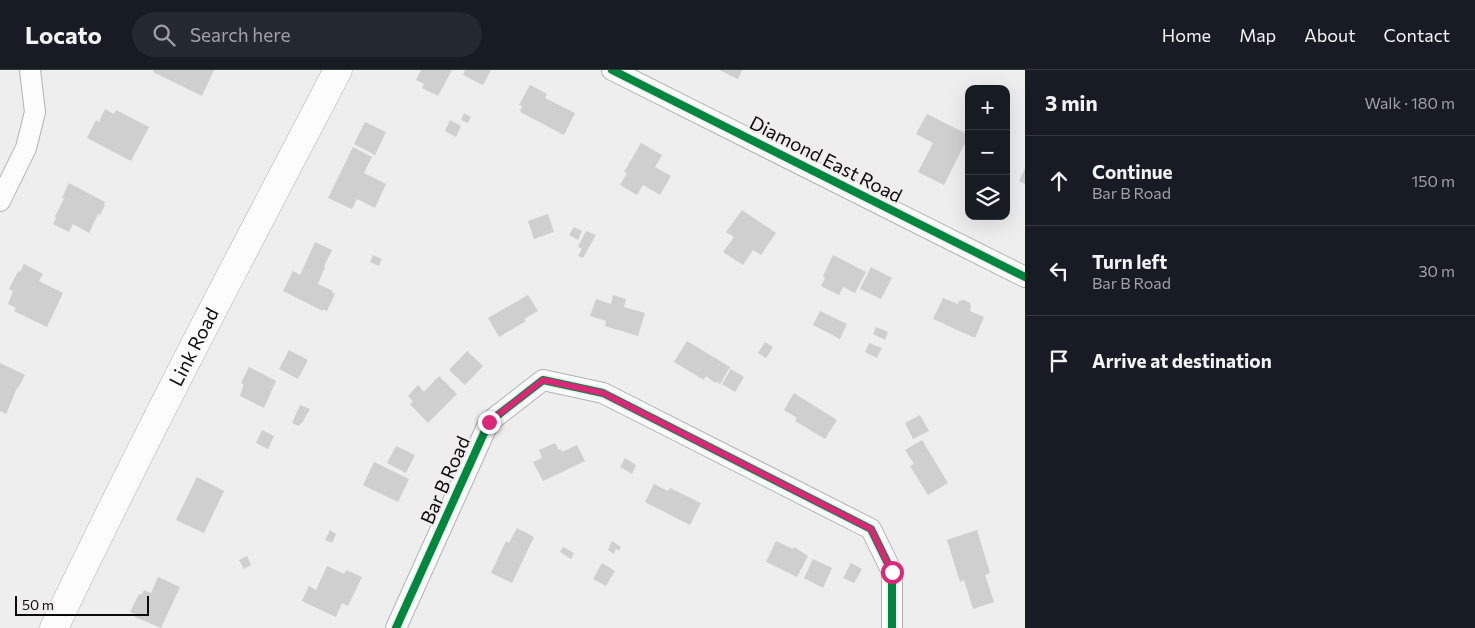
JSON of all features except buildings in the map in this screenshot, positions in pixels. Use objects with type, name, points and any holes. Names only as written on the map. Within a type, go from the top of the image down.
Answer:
[{"type":"main road","name":"Link Road","points":[[54,628],[118,495],[213,308],[338,70]]},
{"type":"street","points":[[0,201],[26,148],[35,112],[30,70]]},
{"type":"street","name":"Diamond East Road","points":[[612,70],[1025,277]]},
{"type":"street","name":"Bar B Road","points":[[396,628],[489,422],[543,380],[603,393],[871,529],[892,572],[892,628]]},
{"type":"cycle path","points":[[612,70],[1025,277]]},
{"type":"cycle path","points":[[396,628],[489,422],[543,380],[603,393],[871,529],[892,572],[892,628]]},
{"type":"route","points":[[489,422],[543,380],[603,393],[871,529],[892,572]]}]
